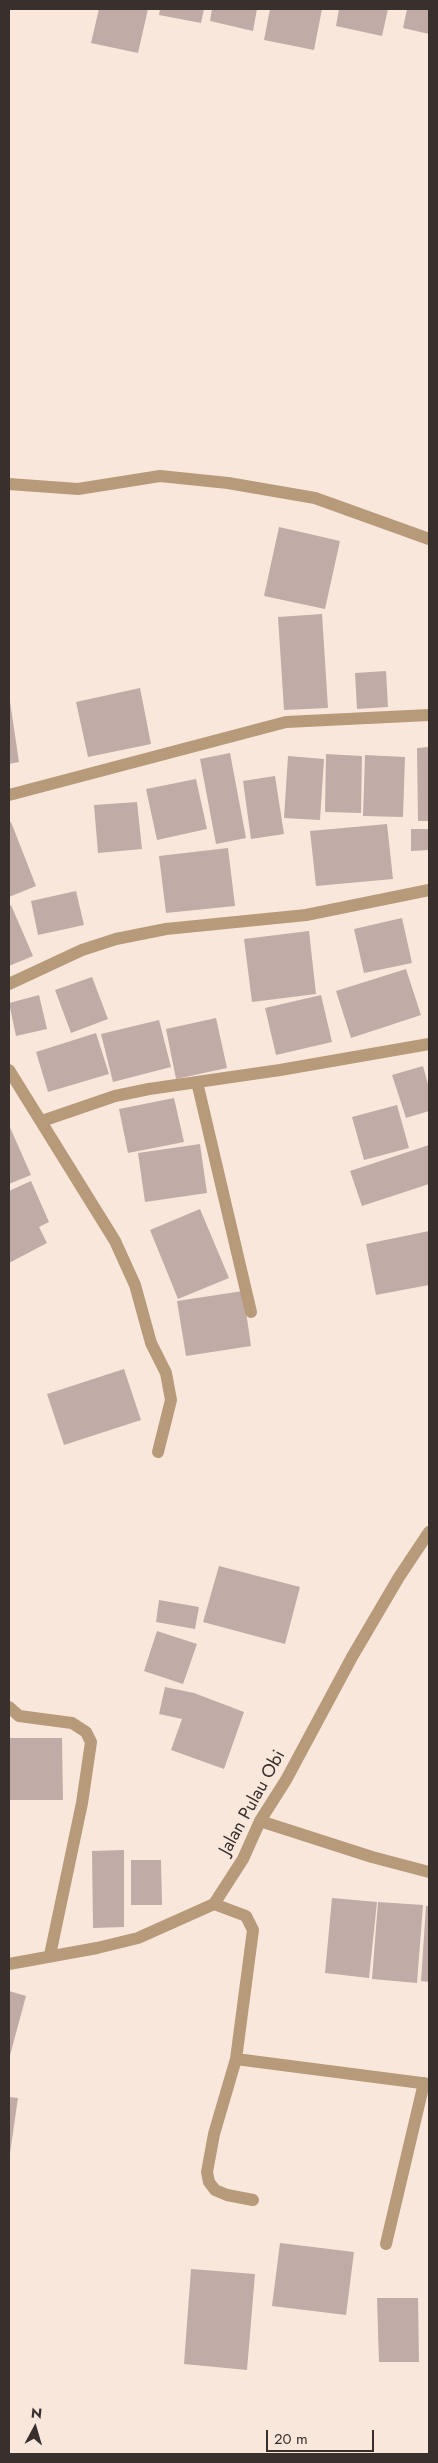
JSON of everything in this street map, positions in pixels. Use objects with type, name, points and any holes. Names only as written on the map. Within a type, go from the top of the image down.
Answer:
[{"type":"street","points":[[9,484],[78,489],[160,476],[190,478],[315,498],[429,539]]},
{"type":"street","points":[[9,795],[286,722],[429,715]]},
{"type":"street","points":[[9,984],[82,950],[116,939],[166,930],[306,915],[429,890]]},
{"type":"street","points":[[42,1121],[116,1096],[429,1044]]},
{"type":"street","points":[[9,1070],[114,1241],[135,1285],[151,1344],[166,1373],[171,1400],[158,1452]]},
{"type":"street","points":[[197,1082],[251,1312]]},
{"type":"street","name":"Jalan Pulau Obi","points":[[214,1904],[243,1859],[260,1821],[286,1780],[352,1657],[399,1577],[429,1532]]},
{"type":"street","points":[[9,1707],[19,1716],[72,1722],[86,1732],[91,1742],[82,1803],[50,1955]]},
{"type":"street","points":[[260,1821],[372,1857],[429,1872]]},
{"type":"street","points":[[9,1964],[50,1955],[97,1948],[138,1938],[214,1904],[246,1916],[253,1930],[236,2058],[214,2134],[207,2172],[209,2182],[215,2190],[227,2195],[253,2200]]},
{"type":"street","points":[[236,2058],[427,2084],[386,2244]]},
{"type":"building","points":[[99,9],[148,9],[138,53],[91,43]]},
{"type":"building","points":[[160,9],[204,9],[201,23],[159,15]]},
{"type":"building","points":[[212,9],[257,9],[253,31],[210,21]]},
{"type":"building","points":[[270,9],[322,9],[314,50],[264,40]]},
{"type":"building","points":[[339,9],[388,9],[382,36],[336,26]]},
{"type":"building","points":[[407,9],[429,9],[429,34],[403,28]]},
{"type":"building","points":[[279,527],[340,541],[325,609],[264,596]]},
{"type":"building","points":[[322,614],[328,708],[284,710],[278,617]]},
{"type":"building","points":[[386,671],[388,707],[357,709],[355,673]]},
{"type":"building","points":[[140,688],[151,744],[88,757],[76,702]]},
{"type":"building","points":[[9,695],[19,762],[9,764]]},
{"type":"building","points":[[429,747],[429,821],[418,821],[417,748]]},
{"type":"building","points":[[230,753],[246,838],[216,844],[200,759]]},
{"type":"building","points":[[326,754],[362,756],[361,813],[325,812]]},
{"type":"building","points":[[365,755],[405,757],[403,817],[363,816]]},
{"type":"building","points":[[288,756],[324,759],[320,820],[284,818]]},
{"type":"building","points":[[275,776],[284,834],[251,839],[243,781]]},
{"type":"building","points":[[196,779],[207,829],[157,840],[146,789]]},
{"type":"building","points":[[137,802],[142,849],[98,853],[94,805]]},
{"type":"building","points":[[11,822],[36,886],[9,897],[9,823]]},
{"type":"building","points":[[387,824],[393,879],[316,886],[310,831]]},
{"type":"building","points":[[411,829],[429,829],[429,850],[411,851]]},
{"type":"building","points":[[228,848],[235,906],[166,913],[159,856]]},
{"type":"building","points":[[76,891],[84,925],[38,935],[31,901]]},
{"type":"building","points":[[11,905],[33,956],[9,966],[9,906]]},
{"type":"building","points":[[402,918],[412,963],[364,973],[354,929]]},
{"type":"building","points":[[309,931],[316,994],[252,1002],[244,939]]},
{"type":"building","points":[[406,969],[421,1015],[351,1038],[336,991]]},
{"type":"building","points":[[92,977],[108,1019],[71,1033],[55,990]]},
{"type":"building","points":[[39,995],[47,1029],[16,1036],[9,1003]]},
{"type":"building","points":[[321,995],[332,1042],[276,1055],[265,1008]]},
{"type":"building","points":[[216,1018],[227,1068],[176,1079],[166,1029]]},
{"type":"building","points":[[159,1020],[171,1067],[113,1082],[101,1034]]},
{"type":"building","points":[[96,1033],[109,1074],[48,1092],[36,1052]]},
{"type":"building","points":[[423,1066],[429,1088],[429,1111],[406,1118],[392,1075]]},
{"type":"building","points":[[174,1098],[184,1142],[128,1153],[119,1109]]},
{"type":"building","points":[[397,1105],[409,1148],[364,1160],[352,1117]]},
{"type":"building","points":[[9,1125],[31,1175],[9,1184]]},
{"type":"building","points":[[200,1144],[207,1193],[145,1202],[138,1153]]},
{"type":"building","points":[[429,1145],[429,1184],[362,1206],[350,1171]]},
{"type":"building","points":[[31,1181],[49,1222],[39,1227],[47,1243],[9,1263],[9,1191]]},
{"type":"building","points":[[200,1209],[229,1278],[178,1299],[150,1230]]},
{"type":"building","points":[[429,1231],[429,1285],[376,1295],[366,1244]]},
{"type":"building","points":[[243,1291],[251,1346],[186,1356],[177,1301]]},
{"type":"building","points":[[124,1369],[141,1420],[64,1445],[47,1394]]},
{"type":"building","points":[[219,1566],[300,1587],[285,1644],[203,1622]]},
{"type":"building","points":[[159,1600],[199,1607],[195,1629],[156,1622]]},
{"type":"building","points":[[157,1631],[197,1644],[183,1684],[144,1671]]},
{"type":"building","points":[[165,1687],[194,1693],[244,1712],[224,1769],[171,1750],[182,1719],[159,1714]]},
{"type":"building","points":[[9,1738],[62,1738],[63,1800],[9,1800]]},
{"type":"building","points":[[124,1850],[124,1927],[93,1928],[92,1851]]},
{"type":"building","points":[[131,1860],[161,1860],[162,1905],[131,1905]]},
{"type":"building","points":[[332,1898],[377,1902],[369,1978],[325,1973]]},
{"type":"building","points":[[378,1902],[423,1905],[417,1983],[372,1979]]},
{"type":"building","points":[[426,1906],[429,1906],[429,1982],[421,1981]]},
{"type":"building","points":[[9,1991],[26,1996],[9,2059]]},
{"type":"building","points":[[9,2097],[18,2098],[10,2153],[9,2153]]},
{"type":"building","points":[[280,2243],[354,2252],[346,2315],[272,2306]]},
{"type":"building","points":[[191,2269],[255,2274],[247,2370],[184,2364]]},
{"type":"building","points":[[377,2298],[418,2298],[419,2362],[379,2362]]}]
